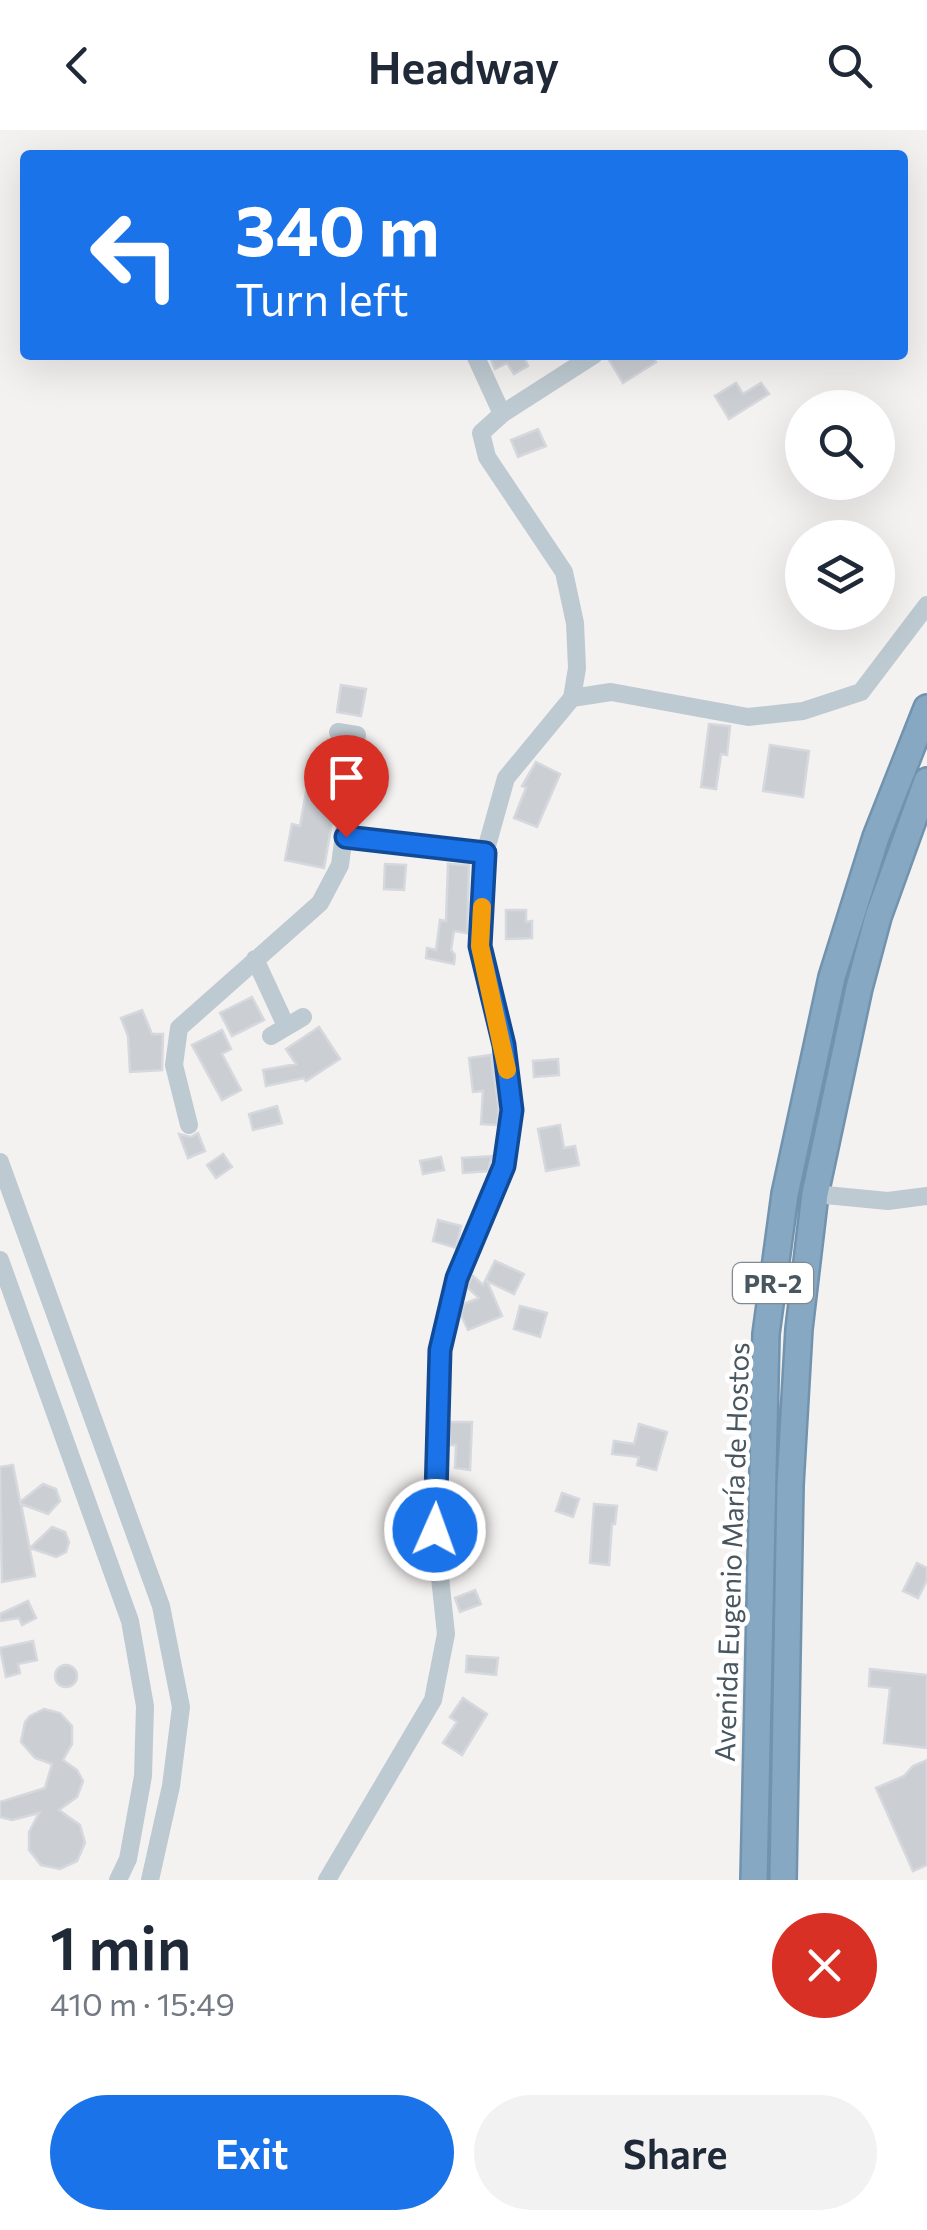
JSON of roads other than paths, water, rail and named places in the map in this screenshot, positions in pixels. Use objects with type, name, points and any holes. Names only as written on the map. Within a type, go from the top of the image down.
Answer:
[{"type":"highway","name":"Avenida Eugenio María de Hostos","points":[[754,1880],[766,1334],[785,1194],[837,960],[876,837],[927,708]]},
{"type":"highway","name":"Avenida Eugenio María de Hostos","points":[[783,1880],[790,1484],[799,1329],[815,1194],[878,917],[927,781]]},
{"type":"street","points":[[477,360],[502,414]]},
{"type":"street","points":[[327,1880],[433,1700],[446,1634],[435,1530],[440,1350],[457,1278],[504,1166],[512,1110],[504,1045],[480,946],[485,853],[506,778],[572,698],[577,668],[576,623],[564,572],[487,458],[480,433],[502,414],[586,360]]},
{"type":"street","points":[[572,698],[610,692],[748,717],[803,712],[860,692],[927,605]]},
{"type":"street","points":[[189,1125],[174,1064],[179,1028],[320,903],[340,865],[357,736],[338,732]]},
{"type":"street","points":[[346,837],[485,853]]},
{"type":"street","points":[[255,960],[287,1026]]},
{"type":"street","points":[[0,1162],[161,1606],[181,1708],[171,1786],[150,1880]]},
{"type":"street","points":[[815,1194],[888,1201],[927,1196]]},
{"type":"street","points":[[0,1260],[130,1621],[145,1706],[143,1776],[128,1860],[118,1880]]}]
